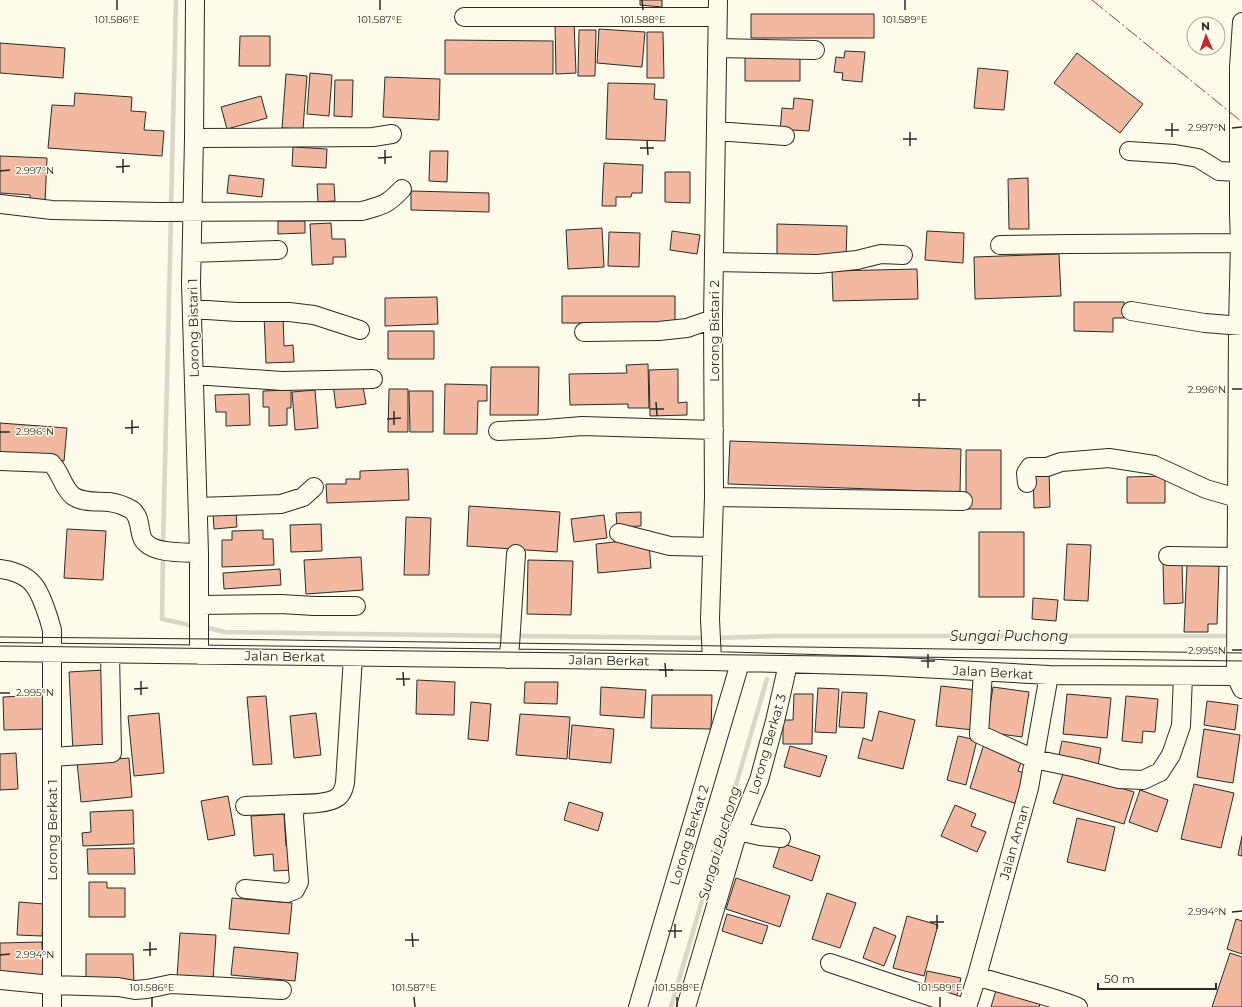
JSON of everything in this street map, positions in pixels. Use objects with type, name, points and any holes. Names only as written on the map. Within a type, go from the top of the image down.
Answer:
[{"type":"street","name":"Lorong Bistari 1","points":[[195,0],[194,138],[187,212],[192,253],[192,309],[199,553],[199,648]]},
{"type":"street","points":[[464,17],[717,9]]},
{"type":"street","name":"Lorong Bistari 2","points":[[712,655],[710,619],[714,497],[713,319],[717,9]]},
{"type":"street","points":[[1240,680],[1236,636],[1241,242],[1238,172],[1242,22]]},
{"type":"street","points":[[717,48],[815,50]]},
{"type":"street","points":[[716,131],[785,136]]},
{"type":"street","points":[[194,138],[373,137],[392,134]]},
{"type":"street","points":[[1128,151],[1175,154],[1198,158],[1219,170],[1238,172]]},
{"type":"street","points":[[0,204],[52,210],[160,212],[362,211],[383,205],[392,200],[402,189]]},
{"type":"street","points":[[1000,245],[1241,242]]},
{"type":"street","points":[[192,253],[278,250]]},
{"type":"street","points":[[714,262],[818,264],[857,260],[880,254],[903,255]]},
{"type":"street","points":[[192,309],[237,312],[289,312],[314,315],[360,330]]},
{"type":"street","points":[[1131,311],[1206,323],[1240,326]]},
{"type":"street","points":[[584,332],[659,331],[687,328],[713,319]]},
{"type":"street","points":[[194,375],[282,381],[373,379]]},
{"type":"street","points":[[498,431],[582,426],[714,430]]},
{"type":"street","points":[[1027,483],[1026,473],[1030,467],[1047,466],[1061,462],[1109,458],[1154,465],[1206,489],[1237,498]]},
{"type":"street","points":[[0,461],[51,463],[57,468],[65,487],[74,496],[87,501],[109,502],[133,511],[138,517],[141,534],[145,542],[154,549],[199,553]]},
{"type":"street","points":[[198,507],[281,504],[303,497],[314,487]]},
{"type":"street","points":[[714,497],[963,501]]},
{"type":"street","points":[[619,533],[670,546],[712,547]]},
{"type":"street","points":[[510,645],[516,554]]},
{"type":"street","points":[[1168,556],[1237,557]]},
{"type":"street","name":"Lorong Berkat 1","points":[[0,569],[24,576],[34,584],[49,615],[52,630],[52,1007]]},
{"type":"street","points":[[199,609],[281,604],[356,606]]},
{"type":"street","name":"Jalan Berkat","points":[[0,652],[110,654],[199,648],[354,657],[510,645],[712,655],[740,662],[883,666],[1049,675],[1183,676],[1240,680]]},
{"type":"street","points":[[52,757],[112,753],[110,654]]},
{"type":"street","points":[[245,806],[312,804],[331,801],[339,796],[345,783],[354,657]]},
{"type":"street","name":"Lorong Berkat 2","points":[[638,1007],[740,662]]},
{"type":"street","name":"Lorong Berkat 3","points":[[686,1007],[738,831],[759,780],[776,721],[788,664]]},
{"type":"street","points":[[983,672],[979,734],[1034,759],[1119,779],[1143,780],[1160,772],[1172,755],[1181,726],[1183,676]]},
{"type":"street","name":"Jalan Aman","points":[[967,1007],[1029,788],[1049,675]]},
{"type":"street","points":[[245,889],[287,893],[295,890],[299,882],[294,804]]},
{"type":"street","points":[[738,831],[760,836],[781,838]]},
{"type":"street","points":[[830,963],[962,1007]]},
{"type":"street","points":[[977,976],[1004,985],[1058,999],[1078,1007]]},
{"type":"street","points":[[0,980],[52,985],[118,987],[135,990],[171,984],[282,990]]},
{"type":"building","points":[[640,0],[662,0],[662,7],[640,5]]},
{"type":"building","points":[[751,14],[874,14],[874,38],[751,38]]},
{"type":"building","points":[[555,22],[574,22],[576,73],[556,74]]},
{"type":"building","points":[[599,29],[645,32],[642,67],[597,63]]},
{"type":"building","points":[[579,30],[596,30],[595,76],[578,76]]},
{"type":"building","points":[[647,32],[663,32],[664,78],[647,78]]},
{"type":"building","points":[[240,36],[270,36],[270,66],[239,66]]},
{"type":"building","points":[[445,40],[553,41],[553,74],[445,74]]},
{"type":"building","points":[[0,43],[65,48],[63,78],[0,73]]},
{"type":"building","points":[[845,51],[865,52],[862,82],[842,80],[843,73],[834,72],[836,57],[844,58]]},
{"type":"building","points":[[1077,53],[1143,104],[1120,133],[1054,83]]},
{"type":"building","points":[[745,56],[800,56],[800,81],[745,81]]},
{"type":"building","points":[[978,68],[1008,71],[1004,110],[974,108]]},
{"type":"building","points":[[310,73],[332,75],[329,116],[307,114]]},
{"type":"building","points":[[286,74],[307,76],[303,129],[282,128]]},
{"type":"building","points":[[385,77],[440,79],[439,120],[383,117]]},
{"type":"building","points":[[335,80],[353,80],[352,117],[334,116]]},
{"type":"building","points":[[608,83],[655,84],[654,99],[667,100],[665,141],[606,139]]},
{"type":"building","points":[[75,93],[132,97],[131,111],[146,112],[144,130],[164,131],[162,156],[48,148],[52,105],[74,106]]},
{"type":"building","points":[[261,96],[267,118],[227,129],[221,107]]},
{"type":"building","points":[[794,98],[813,100],[809,131],[780,131],[782,108],[793,109]]},
{"type":"building","points":[[293,147],[327,149],[326,168],[292,166]]},
{"type":"building","points":[[430,151],[448,151],[447,182],[429,181]]},
{"type":"building","points":[[0,156],[47,158],[45,203],[30,203],[30,195],[0,193]]},
{"type":"building","points":[[604,163],[643,165],[642,193],[632,193],[631,197],[616,197],[616,206],[602,206]]},
{"type":"building","points":[[665,172],[690,172],[690,203],[665,202]]},
{"type":"building","points":[[229,175],[264,179],[262,197],[227,193]]},
{"type":"building","points":[[1028,178],[1029,229],[1009,229],[1008,179]]},
{"type":"building","points":[[317,184],[334,184],[335,201],[318,202]]},
{"type":"building","points":[[411,191],[489,193],[489,212],[411,210]]},
{"type":"building","points":[[278,221],[305,221],[305,233],[278,234]]},
{"type":"building","points":[[331,223],[332,239],[345,239],[346,257],[333,257],[333,264],[312,265],[310,224]]},
{"type":"building","points":[[777,224],[847,226],[846,258],[777,257]]},
{"type":"building","points":[[602,228],[604,267],[568,269],[566,230]]},
{"type":"building","points":[[672,231],[700,235],[697,254],[670,250]]},
{"type":"building","points":[[927,231],[964,233],[963,263],[925,260]]},
{"type":"building","points":[[609,232],[640,233],[639,267],[608,266]]},
{"type":"building","points":[[1059,254],[1061,296],[975,299],[974,257]]},
{"type":"building","points":[[917,269],[918,299],[833,301],[832,271]]},
{"type":"building","points":[[562,296],[675,296],[675,323],[562,323]]},
{"type":"building","points":[[437,297],[438,324],[385,326],[385,298]]},
{"type":"building","points":[[1074,302],[1124,302],[1124,318],[1113,318],[1113,332],[1074,331]]},
{"type":"building","points":[[283,315],[284,346],[293,345],[294,362],[266,363],[264,316]]},
{"type":"building","points":[[388,331],[434,331],[434,359],[388,359]]},
{"type":"building","points":[[648,364],[649,408],[628,408],[628,404],[570,405],[569,374],[627,373],[626,365]]},
{"type":"building","points":[[491,367],[539,367],[538,415],[490,415]]},
{"type":"building","points":[[678,369],[678,403],[687,402],[687,415],[650,416],[649,370]]},
{"type":"building","points":[[362,380],[366,404],[336,408],[333,384]]},
{"type":"building","points":[[445,384],[487,385],[487,401],[478,401],[477,434],[444,434]]},
{"type":"building","points":[[389,389],[408,389],[408,432],[388,432]]},
{"type":"building","points":[[291,390],[291,408],[287,408],[287,425],[269,426],[269,407],[263,407],[263,391]]},
{"type":"building","points":[[315,390],[318,428],[295,430],[292,392]]},
{"type":"building","points":[[409,391],[433,391],[433,432],[410,432]]},
{"type":"building","points":[[249,394],[250,425],[226,426],[226,412],[216,412],[215,395]]},
{"type":"building","points":[[0,423],[67,428],[64,461],[0,455]]},
{"type":"building","points":[[730,441],[961,449],[960,492],[728,484]]},
{"type":"building","points":[[966,450],[1001,450],[1001,509],[966,509]]},
{"type":"building","points":[[408,469],[409,500],[327,503],[326,484],[346,484],[346,479],[360,479],[360,471]]},
{"type":"building","points":[[1033,471],[1049,471],[1050,507],[1034,508]]},
{"type":"building","points":[[1165,476],[1165,503],[1127,503],[1127,477]]},
{"type":"building","points":[[469,506],[560,512],[557,552],[467,546]]},
{"type":"building","points":[[236,511],[237,527],[214,529],[213,512]]},
{"type":"building","points":[[641,512],[641,526],[617,527],[616,513]]},
{"type":"building","points":[[604,515],[607,538],[574,542],[571,519]]},
{"type":"building","points":[[406,517],[431,518],[429,575],[404,575]]},
{"type":"building","points":[[321,524],[322,551],[291,552],[290,525]]},
{"type":"building","points":[[67,529],[106,531],[103,580],[64,578]]},
{"type":"building","points":[[263,530],[263,539],[273,539],[274,565],[222,567],[222,540],[232,540],[232,531]]},
{"type":"building","points":[[979,532],[1024,532],[1024,597],[979,597]]},
{"type":"building","points":[[642,539],[649,544],[651,568],[598,573],[596,544]]},
{"type":"building","points":[[1067,544],[1091,545],[1088,601],[1064,600]]},
{"type":"building","points":[[361,557],[363,590],[306,594],[304,560]]},
{"type":"building","points":[[528,560],[573,561],[571,615],[527,614]]},
{"type":"building","points":[[1163,564],[1182,564],[1183,603],[1164,604]]},
{"type":"building","points":[[1187,564],[1219,566],[1217,624],[1208,624],[1208,632],[1184,632]]},
{"type":"building","points":[[280,569],[281,585],[224,589],[223,573]]},
{"type":"building","points":[[1033,598],[1058,600],[1056,621],[1032,619]]},
{"type":"building","points":[[104,670],[107,751],[73,752],[69,672]]},
{"type":"building","points":[[417,680],[455,682],[454,715],[416,714]]},
{"type":"building","points":[[525,682],[558,682],[557,704],[524,703]]},
{"type":"building","points":[[941,686],[977,690],[973,730],[936,726]]},
{"type":"building","points":[[601,687],[646,690],[644,718],[600,715]]},
{"type":"building","points":[[993,687],[1029,692],[1022,737],[986,732]]},
{"type":"building","points":[[818,688],[839,689],[836,733],[815,732]]},
{"type":"building","points":[[842,692],[867,693],[864,728],[839,727]]},
{"type":"building","points":[[794,694],[813,694],[812,744],[783,744],[783,720],[793,720]]},
{"type":"building","points":[[1067,694],[1111,698],[1107,738],[1063,734]]},
{"type":"building","points":[[43,695],[44,729],[4,730],[3,697]]},
{"type":"building","points":[[652,695],[712,695],[711,729],[651,728]]},
{"type":"building","points":[[266,696],[272,764],[253,765],[247,697]]},
{"type":"building","points":[[1126,696],[1158,699],[1155,732],[1143,731],[1142,743],[1122,741]]},
{"type":"building","points":[[1207,701],[1238,705],[1235,730],[1204,725]]},
{"type":"building","points":[[471,702],[491,704],[488,741],[468,739]]},
{"type":"building","points":[[879,711],[915,720],[903,769],[858,758],[863,738],[872,741]]},
{"type":"building","points":[[159,713],[164,773],[134,776],[128,716]]},
{"type":"building","points":[[316,713],[321,755],[294,758],[290,716]]},
{"type":"building","points":[[520,714],[570,717],[567,759],[516,755]]},
{"type":"building","points":[[572,725],[614,729],[611,763],[569,759]]},
{"type":"building","points":[[1204,729],[1240,735],[1233,783],[1197,777]]},
{"type":"building","points":[[958,736],[977,740],[966,785],[947,780]]},
{"type":"building","points":[[1062,741],[1101,748],[1098,766],[1058,759]]},
{"type":"building","points":[[984,744],[1023,757],[1018,771],[1027,774],[1017,804],[970,788]]},
{"type":"building","points":[[790,746],[827,756],[820,777],[784,767]]},
{"type":"building","points":[[16,753],[18,789],[0,790],[0,754]]},
{"type":"building","points":[[129,758],[132,797],[81,802],[77,762]]},
{"type":"building","points":[[1064,771],[1134,792],[1124,824],[1053,803]]},
{"type":"building","points":[[1194,784],[1234,793],[1221,848],[1181,839]]},
{"type":"building","points":[[1140,790],[1168,800],[1157,832],[1129,822]]},
{"type":"building","points":[[228,796],[235,835],[208,840],[201,801]]},
{"type":"building","points":[[569,802],[603,813],[598,831],[564,820]]},
{"type":"building","points":[[955,805],[976,814],[971,826],[986,832],[977,852],[941,836]]},
{"type":"building","points":[[133,810],[134,844],[83,846],[82,833],[91,832],[90,812]]},
{"type":"building","points":[[284,814],[286,846],[293,846],[294,870],[274,871],[273,854],[254,856],[251,816]]},
{"type":"building","points":[[1077,818],[1115,827],[1105,871],[1067,862]]},
{"type":"building","points":[[1242,836],[1242,856],[1238,855]]},
{"type":"building","points":[[781,843],[820,856],[812,881],[773,867]]},
{"type":"building","points":[[134,848],[135,874],[88,874],[87,849]]},
{"type":"building","points":[[736,878],[790,896],[780,927],[726,909]]},
{"type":"building","points":[[89,882],[107,882],[107,888],[125,888],[125,917],[89,917]]},
{"type":"building","points":[[827,893],[856,903],[840,948],[812,939]]},
{"type":"building","points":[[232,898],[292,903],[289,934],[229,929]]},
{"type":"building","points":[[19,902],[44,904],[42,936],[17,935]]},
{"type":"building","points":[[727,914],[768,926],[762,944],[722,931]]},
{"type":"building","points":[[907,916],[938,925],[924,976],[893,968]]},
{"type":"building","points":[[1236,919],[1242,921],[1242,954],[1227,949]]},
{"type":"building","points":[[874,927],[896,936],[884,966],[863,958]]},
{"type":"building","points":[[180,933],[216,935],[213,980],[177,977]]},
{"type":"building","points":[[42,942],[43,976],[0,977],[0,943]]},
{"type":"building","points":[[234,947],[298,953],[295,981],[231,975]]},
{"type":"building","points":[[1230,953],[1242,957],[1242,1007],[1212,1007]]},
{"type":"building","points":[[86,954],[133,954],[134,983],[86,983]]},
{"type":"building","points":[[927,971],[961,978],[956,999],[923,992]]},
{"type":"building","points":[[996,990],[1040,1004],[1039,1007],[991,1007]]},
{"type":"waterway","points":[[171,208],[176,0]]},
{"type":"waterway","points":[[163,546],[171,216]]},
{"type":"waterway","points":[[163,554],[162,619],[194,626]]},
{"type":"waterway","points":[[204,627],[225,632],[508,636]]},
{"type":"waterway","points":[[515,636],[708,638]]},
{"type":"waterway","name":"Sungai Puchong","points":[[715,638],[776,636],[1232,636]]},
{"type":"waterway","name":"Sungai Puchong","points":[[671,1007],[767,679]]},
{"type":"tram line","points":[[0,637],[1242,653]]},
{"type":"tram line","points":[[0,646],[1242,661]]},
{"type":"power","points":[[1092,0],[1242,122]]}]
